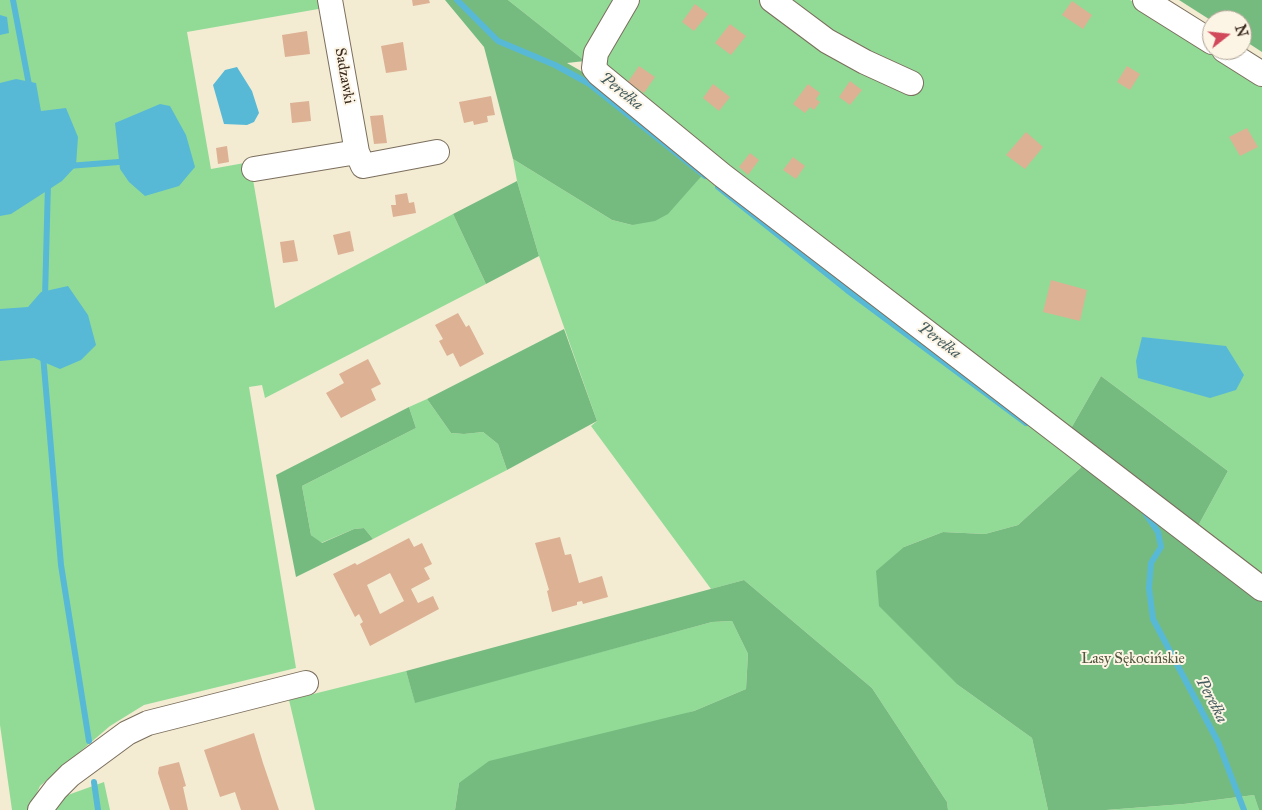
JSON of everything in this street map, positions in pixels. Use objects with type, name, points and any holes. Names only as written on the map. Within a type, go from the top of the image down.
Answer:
[{"type":"street","name":"Sadzawki","points":[[330,0],[360,159]]},
{"type":"street","points":[[627,0],[596,54],[594,68],[599,74],[754,200],[1262,589]]},
{"type":"street","points":[[772,0],[827,41],[865,62],[911,83]]},
{"type":"street","points":[[1146,0],[1202,36]]},
{"type":"street","points":[[1240,60],[1262,74]]},
{"type":"street","points":[[254,169],[436,152]]},
{"type":"street","points":[[40,810],[56,788],[70,775],[127,733],[148,723],[306,683]]},
{"type":"green space","points":[[0,0],[323,0],[324,8],[187,32],[211,169],[250,162],[275,308],[453,214],[486,284],[265,398],[262,385],[249,387],[296,668],[144,705],[110,726],[40,786],[29,810],[12,810],[0,725]]},
{"type":"green space","points":[[445,0],[508,0],[585,61],[567,63],[595,79],[706,171],[668,214],[655,221],[632,225],[612,220],[513,159],[484,47]]},
{"type":"green space","points":[[508,0],[1130,0],[1202,45],[1202,60],[1225,60],[1262,83],[1262,576],[1255,568],[1198,526],[1228,471],[1101,376],[1069,432]]},
{"type":"green space","points":[[1179,0],[1262,0],[1262,52],[1252,46],[1252,10],[1202,10],[1202,15]]},
{"type":"green space","points":[[513,159],[612,220],[632,225],[706,171],[1087,462],[1018,525],[985,534],[943,532],[904,547],[958,685],[1032,738],[1048,810],[948,810],[947,802],[872,688],[744,580],[711,589],[591,426],[597,421],[539,256],[517,181]]},
{"type":"green space","points":[[517,181],[539,256],[486,284],[453,214]]},
{"type":"green space","points":[[564,329],[597,421],[507,470],[498,444],[483,432],[451,433],[427,399]]},
{"type":"green space","points":[[1101,376],[1228,471],[1198,526],[1069,432]]},
{"type":"green space","points":[[427,399],[451,433],[483,432],[498,444],[507,470],[373,539],[364,528],[354,529],[321,543],[311,535],[302,486],[416,428],[409,407]]},
{"type":"green space","points":[[409,407],[416,428],[302,486],[311,535],[322,543],[354,529],[364,528],[373,539],[296,577],[276,475]]},
{"type":"green space","name":"Lasy Sękocińskie","points":[[1087,462],[1234,575],[1262,601],[1262,810],[1259,810],[1254,795],[1184,804],[1106,810],[1048,810],[1032,738],[958,685],[879,606],[876,571],[904,547],[943,532],[985,534],[1018,525]]},
{"type":"green space","points":[[744,580],[872,688],[947,802],[948,810],[455,810],[459,783],[489,761],[694,711],[746,689],[748,654],[732,621],[712,622],[415,703],[406,671]]},
{"type":"green space","points":[[732,621],[748,654],[746,689],[694,711],[459,783],[455,810],[315,810],[289,700],[406,671],[415,702],[712,622]]},
{"type":"green space","points":[[104,782],[110,810],[55,810],[65,796]]},
{"type":"green space","points":[[1254,795],[1259,810],[1106,810],[1184,804]]},
{"type":"water","points":[[0,15],[7,17],[9,33],[0,35]]},
{"type":"water","points":[[237,67],[252,91],[259,113],[254,122],[247,125],[224,124],[213,85],[225,70]]},
{"type":"water","points":[[16,79],[36,83],[41,111],[66,108],[78,137],[76,166],[62,181],[11,214],[0,216],[0,83]]},
{"type":"water","points":[[160,104],[170,106],[186,135],[195,167],[179,186],[145,196],[129,182],[120,169],[115,123]]},
{"type":"water","points":[[68,286],[88,315],[96,345],[81,360],[60,369],[34,358],[0,361],[0,309],[28,307],[41,292]]},
{"type":"water","points":[[1142,337],[1226,346],[1244,375],[1236,390],[1210,398],[1138,378],[1136,361]]},
{"type":"building","points":[[412,0],[429,0],[430,3],[413,6]]},
{"type":"building","points":[[1072,1],[1092,15],[1083,29],[1062,15]]},
{"type":"building","points":[[695,4],[708,14],[694,31],[682,22]]},
{"type":"building","points":[[730,24],[746,36],[731,55],[715,43]]},
{"type":"building","points":[[307,31],[310,54],[285,57],[282,35]]},
{"type":"building","points":[[403,42],[407,70],[386,73],[381,46]]},
{"type":"building","points":[[639,66],[655,77],[644,93],[628,82]]},
{"type":"building","points":[[1127,66],[1140,74],[1130,90],[1117,82]]},
{"type":"building","points":[[850,81],[862,90],[850,105],[839,97]]},
{"type":"building","points":[[713,84],[730,97],[719,111],[703,98]]},
{"type":"building","points":[[808,84],[820,93],[816,99],[820,102],[814,110],[810,107],[805,113],[793,104]]},
{"type":"building","points":[[491,96],[495,115],[487,116],[488,122],[474,125],[473,121],[464,123],[459,102]]},
{"type":"building","points":[[309,101],[311,121],[292,123],[290,103]]},
{"type":"building","points":[[383,115],[387,143],[374,144],[370,116]]},
{"type":"building","points":[[1247,128],[1258,147],[1240,156],[1229,137]]},
{"type":"building","points":[[1026,132],[1043,147],[1025,169],[1006,155]]},
{"type":"building","points":[[227,146],[229,162],[218,164],[216,148]]},
{"type":"building","points":[[750,153],[759,160],[748,175],[739,167]]},
{"type":"building","points":[[793,157],[805,166],[796,179],[783,170]]},
{"type":"building","points":[[407,193],[409,203],[414,202],[416,213],[393,217],[391,205],[396,205],[395,195]]},
{"type":"building","points":[[350,231],[354,251],[338,255],[333,235]]},
{"type":"building","points":[[294,240],[298,261],[283,263],[280,242]]},
{"type":"building","points":[[1051,280],[1087,290],[1080,321],[1043,312]]},
{"type":"building","points":[[458,313],[466,327],[469,325],[484,354],[460,367],[453,353],[447,356],[439,341],[443,339],[435,325]]},
{"type":"building","points":[[368,359],[381,384],[371,389],[376,400],[341,418],[326,393],[344,383],[339,374]]},
{"type":"building","points":[[560,537],[565,555],[571,554],[579,583],[602,576],[608,597],[583,604],[582,601],[577,602],[577,605],[552,612],[547,591],[549,590],[535,543]]},
{"type":"building","points":[[409,538],[414,547],[422,543],[432,564],[424,568],[430,579],[411,589],[418,603],[433,596],[439,609],[370,646],[360,624],[363,622],[359,614],[355,617],[333,574],[355,563],[357,565]],"holes":[[[390,573],[404,601],[380,614],[367,585]]]},
{"type":"building","points":[[254,733],[279,810],[241,810],[235,792],[220,797],[204,750]]},
{"type":"building","points":[[179,762],[186,786],[183,787],[188,810],[170,810],[158,773],[159,767]]},
{"type":"waterway","points":[[13,0],[30,90]]},
{"type":"waterway","name":"Perełka","points":[[457,0],[498,41],[555,65],[588,83],[705,176]]},
{"type":"waterway","points":[[68,166],[119,162]]},
{"type":"waterway","points":[[45,298],[48,183]]},
{"type":"waterway","name":"Perełka","points":[[718,187],[847,290],[1026,423]]},
{"type":"waterway","points":[[43,355],[61,565],[89,741]]},
{"type":"waterway","name":"Perełka","points":[[1144,511],[1158,532],[1161,547],[1151,563],[1149,588],[1153,619],[1218,742],[1244,810]]},
{"type":"waterway","points":[[94,782],[98,810]]}]
